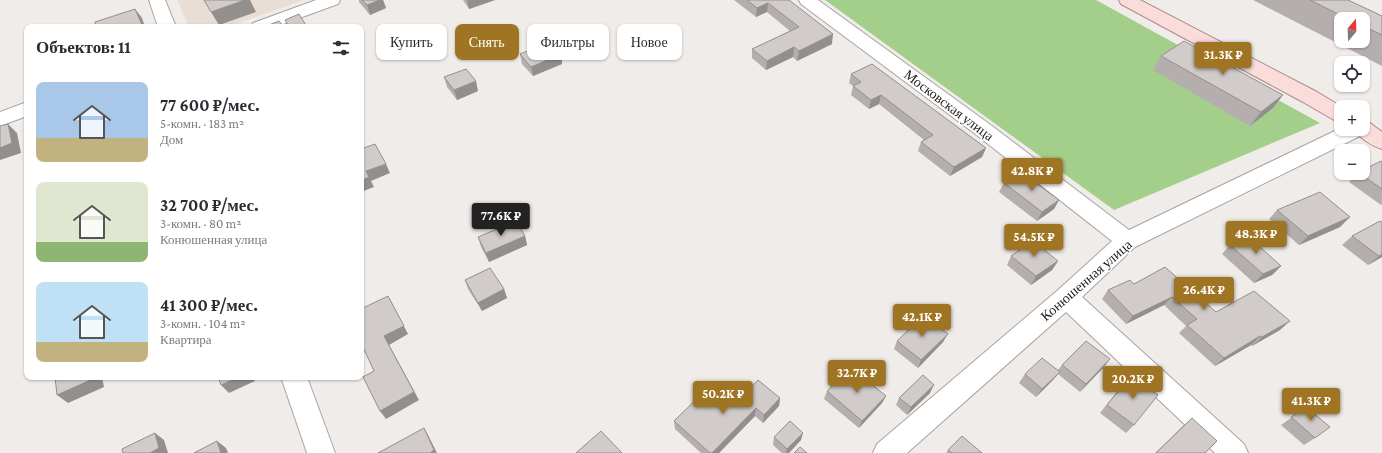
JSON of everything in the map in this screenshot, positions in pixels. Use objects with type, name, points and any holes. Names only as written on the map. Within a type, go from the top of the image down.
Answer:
[{"type":"main road","points":[[1127,0],[1334,111]]},
{"type":"main road","points":[[1370,133],[1382,142]]},
{"type":"street","points":[[157,0],[166,24]]},
{"type":"street","points":[[267,24],[332,0]]},
{"type":"street","name":"Московская улица","points":[[807,0],[981,128],[1127,241]]},
{"type":"street","points":[[0,119],[24,110]]},
{"type":"street","name":"Конюшенная улица","points":[[887,453],[1066,297],[1127,241],[1343,136]]},
{"type":"street","points":[[1066,297],[1234,453]]},
{"type":"street","points":[[295,380],[321,453]]},
{"type":"shaded area","points":[[177,0],[304,0],[236,24],[188,24]]},
{"type":"green space","points":[[825,0],[1096,0],[1320,123],[1114,210]]},
{"type":"building","points":[[204,0],[245,0],[211,12]]},
{"type":"building","points":[[362,0],[380,0],[367,5]]},
{"type":"building","points":[[747,0],[789,0],[833,34],[799,51],[794,47],[767,61],[752,49],[799,27],[768,3],[757,8]]},
{"type":"building","points":[[1310,0],[1348,0],[1382,16],[1382,35],[1370,29],[1370,12],[1334,12]]},
{"type":"building","points":[[135,9],[142,24],[95,24],[95,22]]},
{"type":"building","points":[[299,14],[305,24],[287,24],[285,20]]},
{"type":"building","points":[[279,21],[282,24],[272,24]]},
{"type":"building","points":[[1184,41],[1283,95],[1261,112],[1161,56]]},
{"type":"building","points":[[527,51],[527,60],[547,60],[531,67],[520,54]]},
{"type":"building","points":[[872,64],[986,148],[954,167],[921,142],[933,135],[881,95],[871,100],[853,86],[861,82],[851,74]]},
{"type":"building","points":[[466,69],[476,81],[454,90],[444,77]]},
{"type":"building","points":[[8,124],[12,143],[0,148],[0,126]]},
{"type":"building","points":[[375,144],[386,164],[366,171],[369,177],[364,180],[364,148]]},
{"type":"building","points":[[1381,161],[1382,162],[1382,189],[1369,180],[1370,166]]},
{"type":"building","points":[[1021,172],[1059,200],[1042,212],[1004,183]]},
{"type":"building","points":[[1320,192],[1350,217],[1308,236],[1277,210]]},
{"type":"building","points":[[516,221],[525,236],[486,253],[478,237]]},
{"type":"building","points":[[1380,221],[1382,222],[1382,254],[1379,256],[1352,236]]},
{"type":"building","points":[[1249,237],[1281,266],[1263,274],[1230,245]]},
{"type":"building","points":[[1033,241],[1058,261],[1036,276],[1011,256]]},
{"type":"building","points":[[1165,267],[1216,312],[1254,291],[1290,321],[1262,337],[1260,336],[1224,358],[1187,325],[1197,319],[1172,297],[1133,316],[1108,290],[1130,280],[1134,284]]},
{"type":"building","points":[[490,268],[504,289],[478,303],[465,280]]},
{"type":"building","points":[[388,296],[404,326],[384,336],[414,392],[380,411],[364,379],[364,376],[374,371],[364,349],[364,308]]},
{"type":"building","points":[[923,316],[948,334],[921,360],[897,341]]},
{"type":"building","points":[[1086,341],[1110,359],[1086,384],[1062,365]]},
{"type":"building","points":[[1042,358],[1060,372],[1042,389],[1025,374]]},
{"type":"building","points":[[851,368],[886,396],[862,421],[827,391]]},
{"type":"building","points":[[923,375],[934,385],[911,407],[899,398]]},
{"type":"building","points":[[1131,376],[1158,395],[1134,425],[1107,405]]},
{"type":"building","points":[[55,380],[91,380],[57,395]]},
{"type":"building","points":[[219,380],[232,380],[221,385]]},
{"type":"building","points":[[758,380],[780,398],[764,415],[756,408],[712,453],[710,453],[674,421],[709,387],[732,407]]},
{"type":"building","points":[[1306,407],[1330,427],[1315,438],[1291,417]]},
{"type":"building","points":[[1192,418],[1217,441],[1205,453],[1156,453]]},
{"type":"building","points":[[790,421],[803,433],[787,449],[774,437]]},
{"type":"building","points":[[424,428],[434,450],[431,452],[432,453],[378,453]]},
{"type":"building","points":[[601,431],[622,453],[576,453]]},
{"type":"building","points":[[155,433],[159,448],[150,453],[123,453],[122,449]]},
{"type":"building","points":[[962,436],[982,453],[952,453],[948,450]]},
{"type":"building","points":[[217,441],[221,453],[194,453]]},
{"type":"building","points":[[800,447],[807,453],[794,453]]}]
